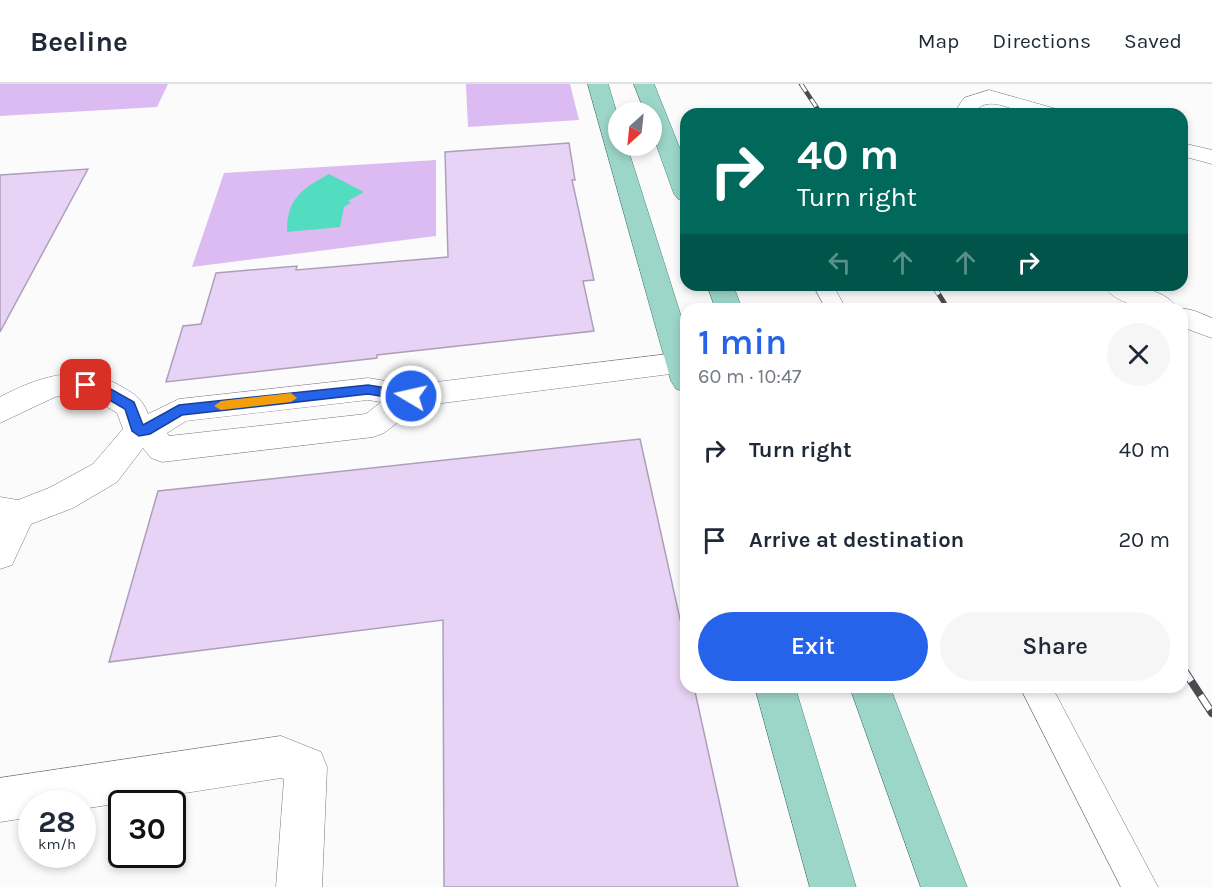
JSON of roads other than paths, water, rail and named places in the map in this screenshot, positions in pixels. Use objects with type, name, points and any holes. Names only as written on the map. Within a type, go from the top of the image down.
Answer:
[{"type":"main road","points":[[598,84],[680,355]]},
{"type":"main road","points":[[644,84],[680,173]]},
{"type":"main road","points":[[777,693],[833,887]]},
{"type":"main road","points":[[872,693],[944,887]]},
{"type":"street","points":[[967,108],[971,102],[989,96],[1032,108]]},
{"type":"street","points":[[1188,151],[1212,158]]},
{"type":"street","points":[[1128,291],[1153,303]]},
{"type":"street","points":[[1188,319],[1212,329]]},
{"type":"street","points":[[0,411],[27,395],[67,383],[96,387],[130,406],[142,430],[162,449],[373,424],[411,396],[680,368]]},
{"type":"street","points":[[0,554],[9,512],[61,498],[105,472],[142,430]]},
{"type":"street","points":[[0,800],[281,758],[306,768],[299,887]]},
{"type":"lane","points":[[1038,693],[1140,887]]},
{"type":"railway","points":[[801,84],[817,108]]},
{"type":"railway","points":[[937,291],[944,303]]},
{"type":"railway","points":[[1188,676],[1212,713]]}]
